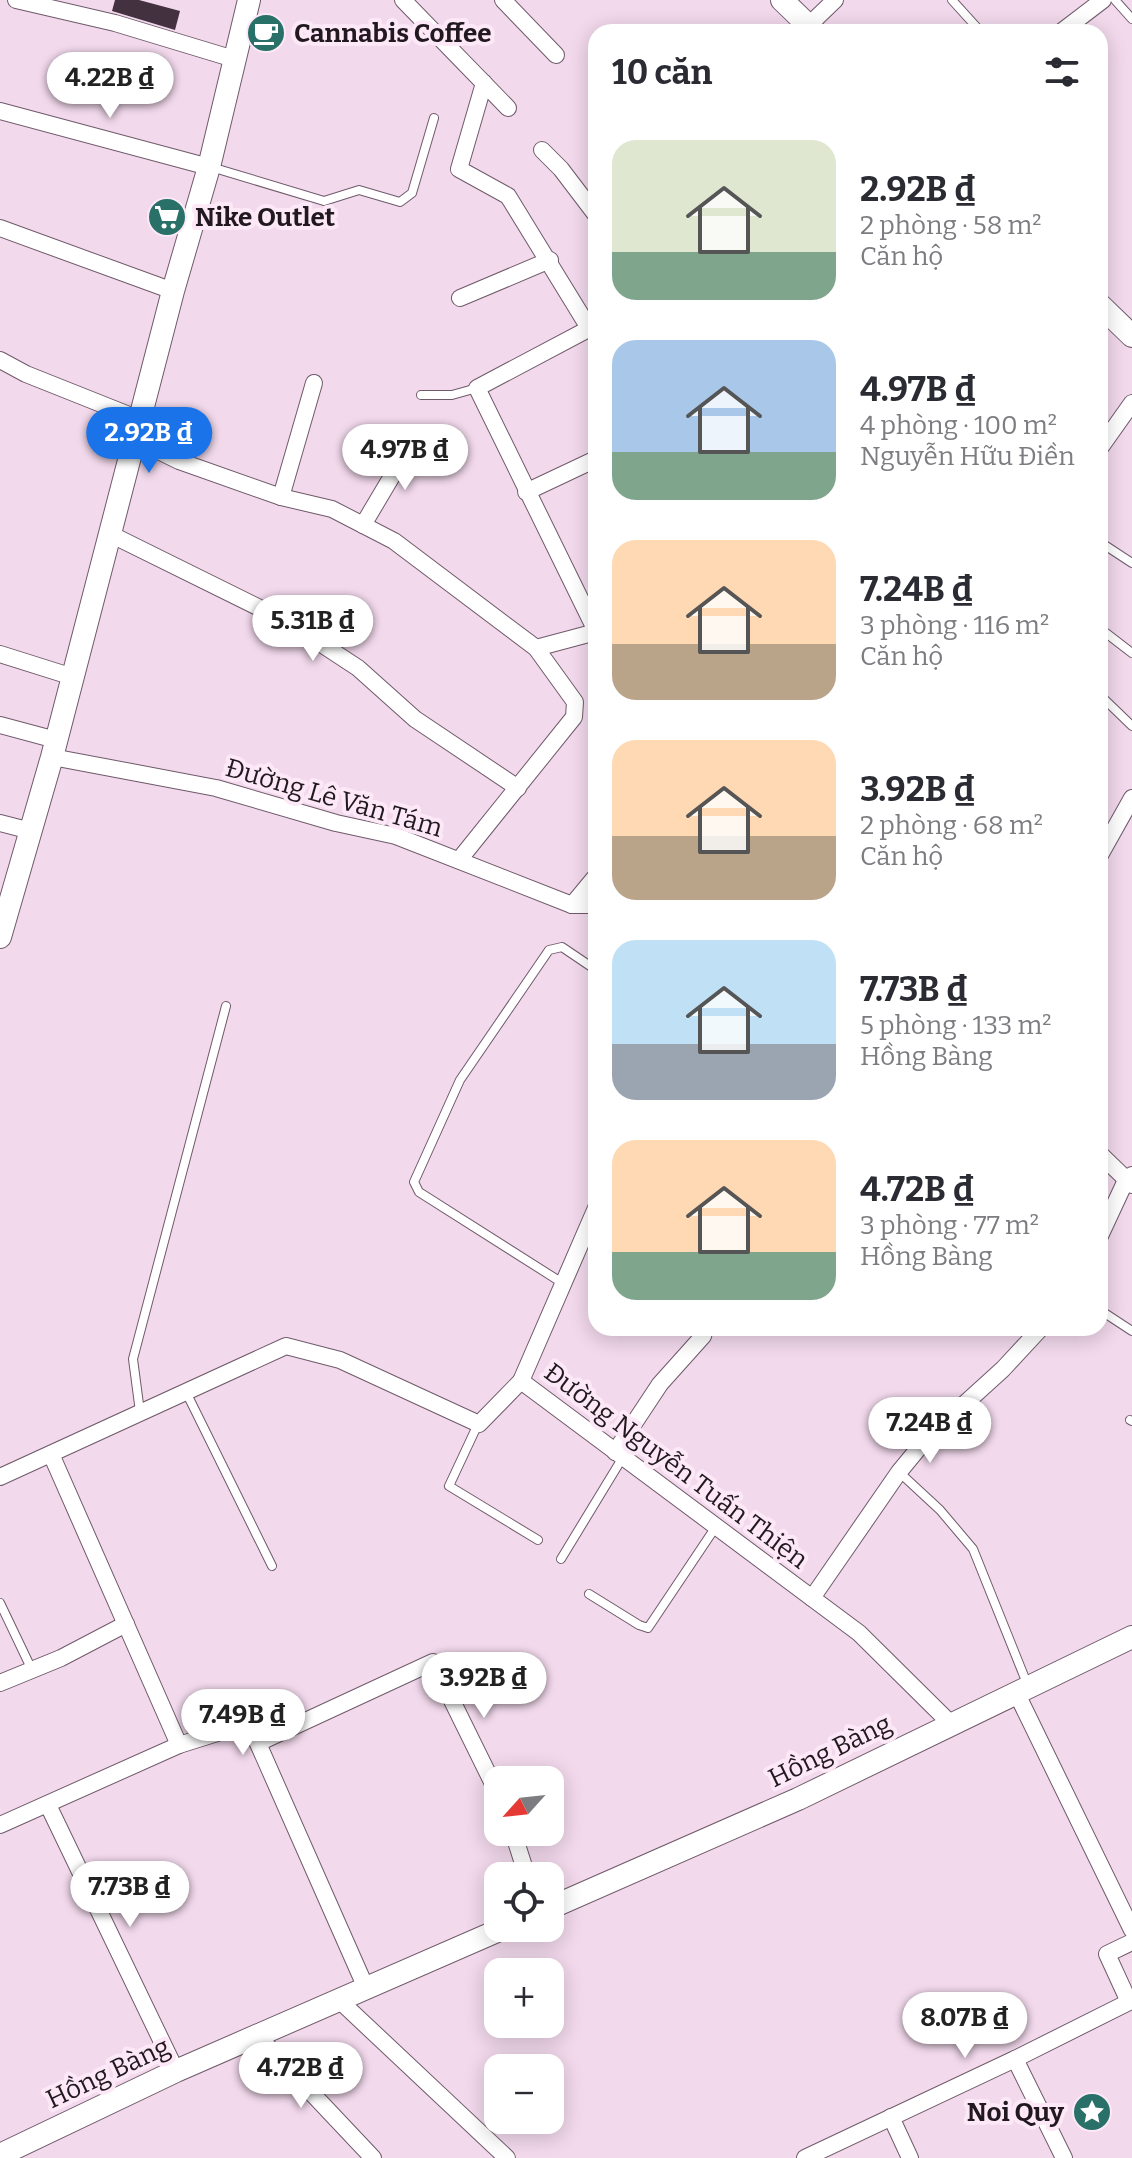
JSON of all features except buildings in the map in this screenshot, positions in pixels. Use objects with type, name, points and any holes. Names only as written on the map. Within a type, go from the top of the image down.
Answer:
[{"type":"street","points":[[16,0],[115,23],[234,59]]},
{"type":"street","points":[[0,937],[54,749],[173,291],[209,167],[249,0]]},
{"type":"street","points":[[403,0],[508,108]]},
{"type":"street","points":[[503,0],[556,55]]},
{"type":"street","points":[[782,0],[807,24]]},
{"type":"street","points":[[816,24],[835,0]]},
{"type":"street","points":[[1070,24],[1097,1]]},
{"type":"street","points":[[484,83],[459,169],[508,196],[588,319]]},
{"type":"street","points":[[0,111],[209,167]]},
{"type":"street","points":[[542,150],[588,204]]},
{"type":"street","points":[[0,228],[173,291]]},
{"type":"street","points":[[460,298],[550,260]]},
{"type":"street","points":[[1108,313],[1132,336]]},
{"type":"street","points":[[588,330],[477,388],[588,616]]},
{"type":"street","points":[[0,360],[137,429],[179,461],[281,497],[332,509],[394,541],[536,648],[575,702],[574,717],[459,860]]},
{"type":"street","points":[[281,497],[314,383]]},
{"type":"street","points":[[1108,437],[1132,403]]},
{"type":"street","points":[[363,525],[414,439]]},
{"type":"street","points":[[526,492],[588,463]]},
{"type":"street","points":[[110,534],[288,622],[358,668],[415,719],[518,788]]},
{"type":"street","points":[[536,648],[588,634]]},
{"type":"street","points":[[0,654],[73,677]]},
{"type":"street","name":"Đường Lê Văn Tám","points":[[0,725],[54,749],[396,836],[572,905],[588,905]]},
{"type":"street","points":[[1108,841],[1132,798]]},
{"type":"street","points":[[0,823],[31,831]]},
{"type":"street","points":[[572,905],[588,886]]},
{"type":"street","points":[[1108,1161],[1130,1180],[1108,1221]]},
{"type":"street","points":[[521,1381],[588,1227]]},
{"type":"street","points":[[619,1455],[660,1384],[703,1336]]},
{"type":"street","points":[[812,1598],[899,1472],[927,1438],[1003,1369],[1034,1336]]},
{"type":"street","points":[[0,1477],[286,1346],[340,1360],[479,1424]]},
{"type":"street","name":"Đường Nguyễn Tuấn Thiện","points":[[479,1424],[521,1381],[859,1633],[950,1723]]},
{"type":"street","points":[[51,1454],[179,1745]]},
{"type":"street","points":[[0,1683],[32,1671],[126,1624]]},
{"type":"street","name":"Hồng Bàng","points":[[564,1902],[798,1799],[1132,1637]]},
{"type":"street","points":[[258,1743],[433,1662],[484,1766]]},
{"type":"street","points":[[1022,1689],[1132,1930]]},
{"type":"street","points":[[0,1825],[179,1745],[249,1723],[366,1988]]},
{"type":"street","points":[[48,1805],[176,2071]]},
{"type":"street","name":"Hồng Bàng","points":[[0,2155],[176,2071],[484,1937]]},
{"type":"street","points":[[805,2158],[1129,2002],[1107,1954],[1132,1942]]},
{"type":"street","points":[[339,2000],[507,2158]]},
{"type":"street","points":[[257,2035],[373,2158]]},
{"type":"street","points":[[1015,2059],[1064,2158]]},
{"type":"street","points":[[891,2117],[910,2158]]},
{"type":"lane","points":[[952,0],[974,24]]},
{"type":"lane","points":[[1115,0],[1132,19]]},
{"type":"lane","points":[[209,167],[324,201],[359,190],[400,202],[412,193],[434,118]]},
{"type":"lane","points":[[421,395],[452,395],[477,388]]},
{"type":"lane","points":[[1108,547],[1132,563]]},
{"type":"lane","points":[[1108,635],[1132,653]]},
{"type":"lane","points":[[1108,703],[1132,726]]},
{"type":"lane","points":[[564,1285],[419,1192],[414,1182],[460,1080],[549,950],[562,947],[588,965]]},
{"type":"lane","points":[[140,1412],[133,1359],[226,1006]]},
{"type":"lane","points":[[1108,1315],[1132,1331]]},
{"type":"lane","points":[[186,1392],[272,1566]]},
{"type":"lane","points":[[479,1424],[449,1486],[538,1540]]},
{"type":"lane","points":[[561,1559],[619,1455]]},
{"type":"lane","points":[[899,1472],[940,1510],[973,1549],[1022,1689]]},
{"type":"lane","points":[[589,1594],[648,1628],[715,1528]]},
{"type":"lane","points":[[0,1603],[32,1671]]},
{"type":"place","name":"Cannabis Coffee","points":[[266,33]]},
{"type":"place","name":"Nike Outlet","points":[[167,217]]},
{"type":"place","name":"Noi Quy","points":[[1092,2112]]}]
